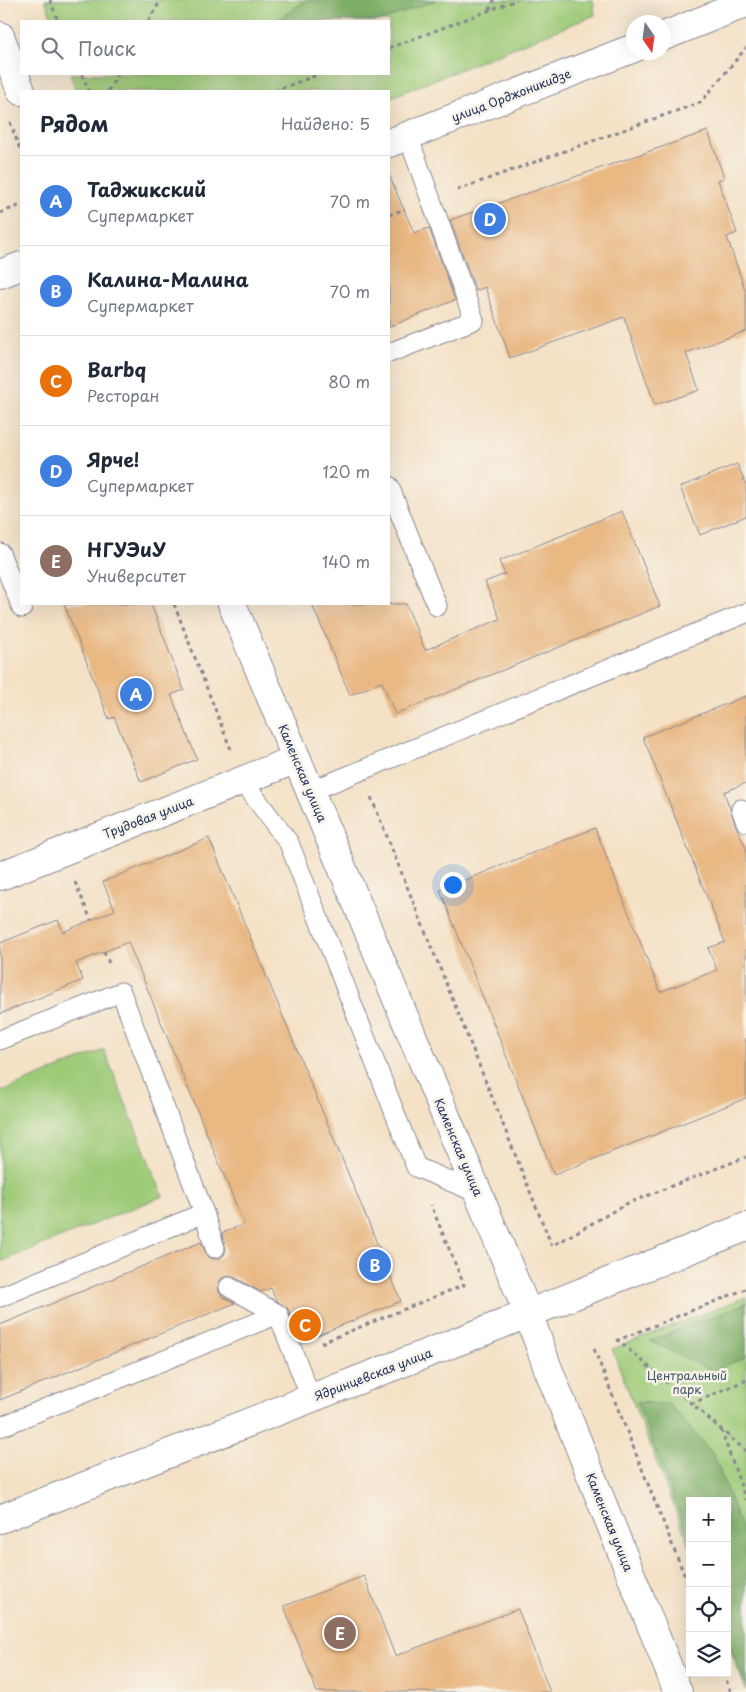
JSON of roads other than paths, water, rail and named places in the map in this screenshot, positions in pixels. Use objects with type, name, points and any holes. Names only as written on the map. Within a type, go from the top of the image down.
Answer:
[{"type":"street","points":[[671,33],[746,3]]},
{"type":"street","points":[[0,36],[21,90]]},
{"type":"street","name":"улица Орджоникидзе","points":[[398,140],[626,51]]},
{"type":"street","points":[[0,274],[20,266]]},
{"type":"street","name":"Каменская улица","points":[[232,605],[528,1313],[547,1366],[678,1692]]},
{"type":"street","name":"Трудовая улица","points":[[0,876],[297,759]]},
{"type":"street","name":"Ядринцевская улица","points":[[0,1519],[746,1227]]},
{"type":"lane","points":[[390,353],[474,320],[431,200],[398,140]]},
{"type":"lane","points":[[390,488],[437,606]]},
{"type":"lane","points":[[0,553],[20,603]]},
{"type":"lane","points":[[311,791],[746,613]]},
{"type":"lane","points":[[242,780],[289,843],[416,1167],[478,1193]]},
{"type":"lane","points":[[0,1040],[121,992],[204,1213],[214,1248]]},
{"type":"lane","points":[[0,1297],[204,1213]]},
{"type":"lane","points":[[229,1287],[278,1314],[311,1398]]},
{"type":"lane","points":[[0,1427],[278,1314]]},
{"type":"place","name":"Ярче!","points":[[490,219]]},
{"type":"place","name":"Таджикский","points":[[136,694]]},
{"type":"place","name":"Калина-Малина","points":[[375,1265]]},
{"type":"place","name":"Barbq","points":[[305,1325]]},
{"type":"place","name":"НГУЭиУ","points":[[340,1633]]},
{"type":"park label","name":"Центральный парк","points":[[687,1382]]}]
